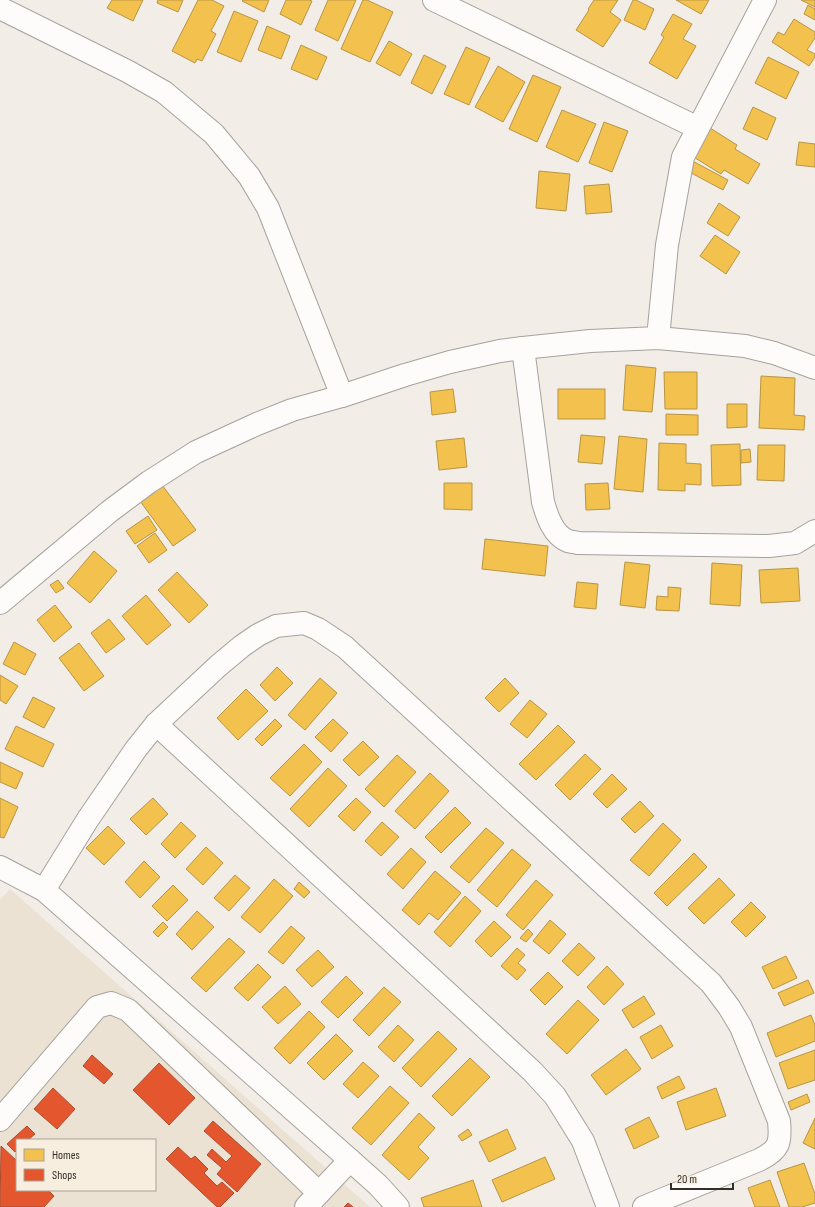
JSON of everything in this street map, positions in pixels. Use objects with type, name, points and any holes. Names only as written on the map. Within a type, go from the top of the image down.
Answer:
[{"type":"street","points":[[434,0],[698,128]]},
{"type":"street","points":[[658,338],[667,245],[682,156],[765,0]]},
{"type":"street","points":[[0,8],[127,71],[164,92],[214,134],[249,176],[268,208],[342,396]]},
{"type":"street","points":[[0,603],[110,511],[149,482],[196,452],[257,424],[292,410],[450,362],[500,351],[523,348],[590,341],[658,338],[745,346],[774,353],[815,368]]},
{"type":"street","points":[[523,348],[543,502],[547,518],[557,532],[568,541],[586,543],[769,546],[795,543],[815,531]]},
{"type":"street","points":[[44,890],[88,819],[136,749],[156,724],[218,666],[258,634],[276,626],[304,623],[318,629],[345,647],[711,984],[729,1007],[741,1027],[779,1121],[781,1136],[778,1146],[771,1154],[644,1207]]},
{"type":"street","points":[[156,724],[532,1072],[555,1096],[583,1140],[608,1207]]},
{"type":"street","points":[[0,867],[44,890],[378,1185],[398,1207]]},
{"type":"street","points":[[0,1120],[97,1007],[111,1003],[128,1010],[312,1200],[350,1160]]},
{"type":"shaded area","points":[[10,889],[370,1207],[0,1207],[0,900]]},
{"type":"building: Homes","points":[[112,0],[143,0],[133,21],[107,8]]},
{"type":"building: Homes","points":[[158,0],[183,0],[178,12],[157,3]]},
{"type":"building: Homes","points":[[198,0],[212,0],[224,6],[211,31],[216,34],[202,61],[197,59],[195,63],[172,51]]},
{"type":"building: Homes","points":[[269,0],[264,12],[242,1]]},
{"type":"building: Homes","points":[[286,0],[312,1],[301,25],[280,14]]},
{"type":"building: Homes","points":[[328,0],[356,0],[338,41],[315,30]]},
{"type":"building: Homes","points":[[363,0],[367,0],[393,12],[370,62],[341,49]]},
{"type":"building: Homes","points":[[594,0],[618,0],[610,12],[621,20],[603,47],[576,30]]},
{"type":"building: Homes","points":[[633,0],[654,9],[645,30],[624,20]]},
{"type":"building: Homes","points":[[676,0],[709,0],[701,14]]},
{"type":"building: Homes","points":[[801,0],[815,0],[815,7]]},
{"type":"building: Homes","points":[[808,5],[815,9],[815,20],[804,14]]},
{"type":"building: Homes","points":[[234,11],[258,21],[241,62],[217,52]]},
{"type":"building: Homes","points":[[673,14],[692,24],[683,39],[696,46],[677,79],[649,63],[664,37],[661,35]]},
{"type":"building: Homes","points":[[794,19],[815,32],[815,38],[807,50],[815,54],[815,57],[809,66],[772,42],[778,32],[784,35]]},
{"type":"building: Homes","points":[[267,26],[290,36],[281,59],[258,50]]},
{"type":"building: Homes","points":[[389,41],[412,54],[400,76],[376,63]]},
{"type":"building: Homes","points":[[301,45],[327,57],[317,80],[291,69]]},
{"type":"building: Homes","points":[[466,47],[490,58],[469,105],[444,94]]},
{"type":"building: Homes","points":[[424,55],[446,66],[432,94],[411,83]]},
{"type":"building: Homes","points":[[768,57],[799,72],[786,99],[755,83]]},
{"type":"building: Homes","points":[[498,66],[525,82],[503,122],[475,107]]},
{"type":"building: Homes","points":[[533,75],[561,87],[537,142],[509,129]]},
{"type":"building: Homes","points":[[753,107],[776,118],[767,140],[743,129]]},
{"type":"building: Homes","points":[[562,110],[596,124],[578,162],[546,147]]},
{"type":"building: Homes","points":[[604,122],[628,131],[612,172],[589,163]]},
{"type":"building: Homes","points":[[710,128],[737,145],[735,149],[760,164],[748,184],[724,170],[721,174],[692,156]]},
{"type":"building: Homes","points":[[799,142],[815,144],[815,167],[796,165]]},
{"type":"building: Homes","points":[[687,158],[728,180],[723,190],[682,168]]},
{"type":"building: Homes","points":[[539,171],[570,174],[566,211],[536,208]]},
{"type":"building: Homes","points":[[609,184],[612,212],[586,214],[584,186]]},
{"type":"building: Homes","points":[[719,203],[740,217],[728,236],[707,223]]},
{"type":"building: Homes","points":[[715,235],[740,252],[726,274],[700,256]]},
{"type":"building: Homes","points":[[626,365],[656,368],[652,412],[623,410]]},
{"type":"building: Homes","points":[[664,372],[697,372],[697,409],[665,409]]},
{"type":"building: Homes","points":[[761,376],[795,378],[794,415],[805,416],[804,430],[759,428]]},
{"type":"building: Homes","points":[[453,389],[456,412],[432,415],[430,392]]},
{"type":"building: Homes","points":[[558,389],[605,389],[605,419],[558,419]]},
{"type":"building: Homes","points":[[727,404],[747,404],[747,427],[727,428]]},
{"type":"building: Homes","points":[[666,414],[698,415],[698,435],[666,435]]},
{"type":"building: Homes","points":[[581,435],[605,437],[602,464],[578,462]]},
{"type":"building: Homes","points":[[619,436],[647,439],[643,492],[614,489]]},
{"type":"building: Homes","points":[[464,438],[467,467],[439,470],[436,441]]},
{"type":"building: Homes","points":[[659,443],[686,444],[686,463],[701,464],[701,485],[685,484],[685,491],[658,490]]},
{"type":"building: Homes","points":[[740,444],[741,485],[712,486],[711,445]]},
{"type":"building: Homes","points":[[758,445],[785,445],[784,481],[757,480]]},
{"type":"building: Homes","points":[[750,449],[751,462],[741,463],[741,450]]},
{"type":"building: Homes","points":[[444,483],[472,483],[472,510],[444,509]]},
{"type":"building: Homes","points":[[608,483],[610,509],[586,510],[585,484]]},
{"type":"building: Homes","points":[[162,485],[196,530],[173,546],[140,501]]},
{"type":"building: Homes","points":[[148,516],[157,530],[135,544],[126,531]]},
{"type":"building: Homes","points":[[155,533],[167,550],[149,563],[137,546]]},
{"type":"building: Homes","points":[[485,539],[548,546],[545,576],[482,569]]},
{"type":"building: Homes","points":[[94,551],[117,571],[90,603],[67,583]]},
{"type":"building: Homes","points":[[625,562],[650,565],[645,608],[620,605]]},
{"type":"building: Homes","points":[[712,563],[742,565],[740,606],[710,604]]},
{"type":"building: Homes","points":[[798,568],[800,601],[761,603],[759,570]]},
{"type":"building: Homes","points":[[177,572],[208,605],[189,623],[158,590]]},
{"type":"building: Homes","points":[[58,580],[64,588],[56,593],[50,585]]},
{"type":"building: Homes","points":[[577,582],[598,584],[596,609],[574,607]]},
{"type":"building: Homes","points":[[668,587],[681,588],[679,611],[656,610],[657,596],[668,597]]},
{"type":"building: Homes","points":[[146,595],[171,625],[147,645],[122,616]]},
{"type":"building: Homes","points":[[55,605],[72,627],[54,642],[37,620]]},
{"type":"building: Homes","points":[[109,619],[125,639],[106,653],[91,633]]},
{"type":"building: Homes","points":[[14,642],[36,654],[25,675],[3,664]]},
{"type":"building: Homes","points":[[79,643],[104,676],[84,691],[59,658]]},
{"type":"building: Homes","points":[[277,667],[293,683],[275,701],[260,685]]},
{"type":"building: Homes","points":[[0,675],[18,686],[6,704],[0,700]]},
{"type":"building: Homes","points":[[320,678],[337,693],[305,730],[288,715]]},
{"type":"building: Homes","points":[[505,678],[519,693],[499,712],[485,698]]},
{"type":"building: Homes","points":[[246,689],[268,711],[238,740],[217,718]]},
{"type":"building: Homes","points":[[33,697],[55,708],[44,728],[23,717]]},
{"type":"building: Homes","points":[[530,700],[547,714],[527,738],[510,724]]},
{"type":"building: Homes","points":[[275,719],[282,726],[262,746],[255,739]]},
{"type":"building: Homes","points":[[333,719],[348,733],[331,752],[315,737]]},
{"type":"building: Homes","points":[[558,725],[575,742],[536,780],[519,764]]},
{"type":"building: Homes","points":[[16,726],[54,744],[43,767],[5,749]]},
{"type":"building: Homes","points":[[363,741],[379,757],[359,776],[343,760]]},
{"type":"building: Homes","points":[[304,744],[322,762],[290,796],[270,778]]},
{"type":"building: Homes","points":[[585,754],[601,769],[570,800],[555,785]]},
{"type":"building: Homes","points":[[397,755],[416,772],[384,807],[365,789]]},
{"type":"building: Homes","points":[[0,762],[23,773],[16,789],[0,782]]},
{"type":"building: Homes","points":[[328,768],[347,786],[309,827],[290,809]]},
{"type":"building: Homes","points":[[430,773],[449,791],[415,829],[395,811]]},
{"type":"building: Homes","points":[[612,774],[627,789],[607,808],[593,794]]},
{"type":"building: Homes","points":[[0,798],[18,807],[4,838],[0,837]]},
{"type":"building: Homes","points":[[153,798],[168,814],[146,835],[130,819]]},
{"type":"building: Homes","points":[[356,798],[371,812],[354,831],[338,816]]},
{"type":"building: Homes","points":[[640,801],[654,816],[635,833],[621,819]]},
{"type":"building: Homes","points":[[455,807],[471,823],[441,853],[425,837]]},
{"type":"building: Homes","points":[[181,822],[196,836],[175,858],[161,844]]},
{"type":"building: Homes","points":[[382,822],[399,837],[381,856],[365,841]]},
{"type":"building: Homes","points":[[663,823],[681,840],[649,876],[630,860]]},
{"type":"building: Homes","points":[[108,826],[125,843],[104,865],[86,848]]},
{"type":"building: Homes","points":[[486,828],[504,843],[469,883],[450,867]]},
{"type":"building: Homes","points":[[206,847],[223,863],[203,885],[186,869]]},
{"type":"building: Homes","points":[[411,848],[426,862],[403,889],[387,874]]},
{"type":"building: Homes","points":[[512,849],[531,865],[497,907],[477,890]]},
{"type":"building: Homes","points":[[694,853],[707,867],[667,906],[654,893]]},
{"type":"building: Homes","points":[[144,861],[160,877],[140,898],[125,882]]},
{"type":"building: Homes","points":[[435,871],[461,893],[438,920],[429,913],[419,925],[402,910]]},
{"type":"building: Homes","points":[[235,875],[250,888],[229,911],[214,898]]},
{"type":"building: Homes","points":[[719,878],[735,895],[704,924],[688,908]]},
{"type":"building: Homes","points":[[274,879],[293,896],[260,933],[241,917]]},
{"type":"building: Homes","points":[[536,880],[553,895],[523,930],[506,915]]},
{"type":"building: Homes","points":[[299,882],[310,892],[304,898],[294,889]]},
{"type":"building: Homes","points":[[173,885],[188,900],[167,921],[152,906]]},
{"type":"building: Homes","points":[[465,896],[481,911],[450,947],[434,932]]},
{"type":"building: Homes","points":[[751,902],[766,917],[746,937],[731,922]]},
{"type":"building: Homes","points":[[197,911],[214,927],[192,950],[176,934]]},
{"type":"building: Homes","points":[[550,920],[566,934],[549,954],[533,941]]},
{"type":"building: Homes","points":[[494,921],[511,937],[491,957],[475,941]]},
{"type":"building: Homes","points":[[163,922],[168,927],[158,937],[153,932]]},
{"type":"building: Homes","points":[[291,926],[305,938],[283,964],[268,952]]},
{"type":"building: Homes","points":[[528,929],[533,934],[526,942],[520,938]]},
{"type":"building: Homes","points":[[229,938],[245,952],[206,992],[191,978]]},
{"type":"building: Homes","points":[[579,943],[595,958],[578,976],[562,961]]},
{"type":"building: Homes","points":[[517,948],[525,955],[518,963],[526,970],[517,980],[501,966]]},
{"type":"building: Homes","points":[[318,950],[334,967],[312,987],[296,970]]},
{"type":"building: Homes","points":[[786,956],[797,978],[773,989],[762,967]]},
{"type":"building: Homes","points":[[258,964],[271,977],[248,1001],[234,988]]},
{"type":"building: Homes","points":[[607,966],[624,984],[604,1005],[587,987]]},
{"type":"building: Homes","points":[[548,972],[563,987],[545,1005],[530,990]]},
{"type":"building: Homes","points":[[346,976],[363,993],[338,1018],[321,1002]]},
{"type":"building: Homes","points":[[808,980],[814,993],[784,1006],[778,993]]},
{"type":"building: Homes","points":[[285,986],[301,1004],[278,1024],[262,1007]]},
{"type":"building: Homes","points":[[384,987],[401,1002],[369,1036],[353,1020]]},
{"type":"building: Homes","points":[[644,996],[655,1014],[633,1028],[622,1010]]},
{"type":"building: Homes","points":[[578,1000],[599,1020],[567,1054],[546,1034]]},
{"type":"building: Homes","points":[[309,1011],[325,1027],[290,1064],[274,1048]]},
{"type":"building: Homes","points":[[811,1015],[815,1025],[815,1041],[776,1057],[767,1033]]},
{"type":"building: Homes","points":[[398,1025],[414,1040],[394,1062],[378,1047]]},
{"type":"building: Homes","points":[[661,1025],[673,1046],[652,1059],[640,1037]]},
{"type":"building: Homes","points":[[438,1031],[457,1049],[421,1087],[402,1068]]},
{"type":"building: Homes","points":[[336,1034],[353,1051],[324,1080],[307,1063]]},
{"type":"building: Homes","points":[[626,1049],[641,1069],[606,1095],[591,1075]]},
{"type":"building: Homes","points":[[815,1050],[815,1080],[788,1089],[779,1063]]},
{"type":"building: Homes","points":[[470,1058],[490,1077],[452,1116],[432,1096]]},
{"type":"building: Homes","points":[[363,1062],[379,1076],[358,1098],[343,1084]]},
{"type":"building: Homes","points":[[679,1076],[685,1088],[662,1099],[657,1087]]},
{"type":"building: Homes","points":[[390,1086],[409,1103],[371,1145],[352,1128]]},
{"type":"building: Homes","points":[[716,1088],[726,1116],[686,1130],[677,1102]]},
{"type":"building: Homes","points":[[807,1094],[810,1102],[791,1110],[788,1102]]},
{"type":"building: Homes","points":[[419,1113],[435,1128],[418,1147],[429,1158],[409,1180],[382,1155]]},
{"type":"building: Homes","points":[[649,1117],[659,1137],[634,1149],[625,1129]]},
{"type":"building: Homes","points":[[815,1118],[815,1149],[803,1143]]},
{"type":"building: Homes","points":[[468,1129],[472,1135],[462,1141],[458,1136]]},
{"type":"building: Homes","points":[[507,1129],[516,1149],[489,1162],[479,1142]]},
{"type":"building: Homes","points":[[545,1157],[555,1179],[502,1202],[492,1180]]},
{"type":"building: Homes","points":[[804,1163],[815,1194],[815,1203],[802,1207],[789,1207],[777,1172]]},
{"type":"building: Homes","points":[[473,1180],[482,1207],[424,1207],[421,1198]]},
{"type":"building: Homes","points":[[770,1180],[780,1207],[755,1207],[748,1188]]},
{"type":"building: Shops","points":[[92,1055],[113,1074],[104,1084],[83,1066]]},
{"type":"building: Shops","points":[[159,1063],[195,1098],[169,1125],[133,1090]]},
{"type":"building: Shops","points":[[53,1088],[75,1109],[57,1129],[34,1109]]},
{"type":"building: Shops","points":[[213,1121],[261,1164],[237,1192],[217,1174],[222,1168],[207,1155],[212,1149],[226,1162],[232,1156],[204,1131]]},
{"type":"building: Shops","points":[[27,1126],[35,1134],[29,1139],[16,1139],[15,1152],[7,1144]]},
{"type":"building: Shops","points":[[1,1146],[16,1160],[16,1191],[49,1191],[54,1196],[44,1207],[0,1207]]},
{"type":"building: Shops","points":[[178,1147],[191,1159],[195,1156],[208,1169],[204,1173],[217,1186],[222,1182],[234,1193],[220,1207],[217,1207],[166,1159]]},
{"type":"building: Shops","points":[[348,1203],[353,1207],[344,1207]]}]
